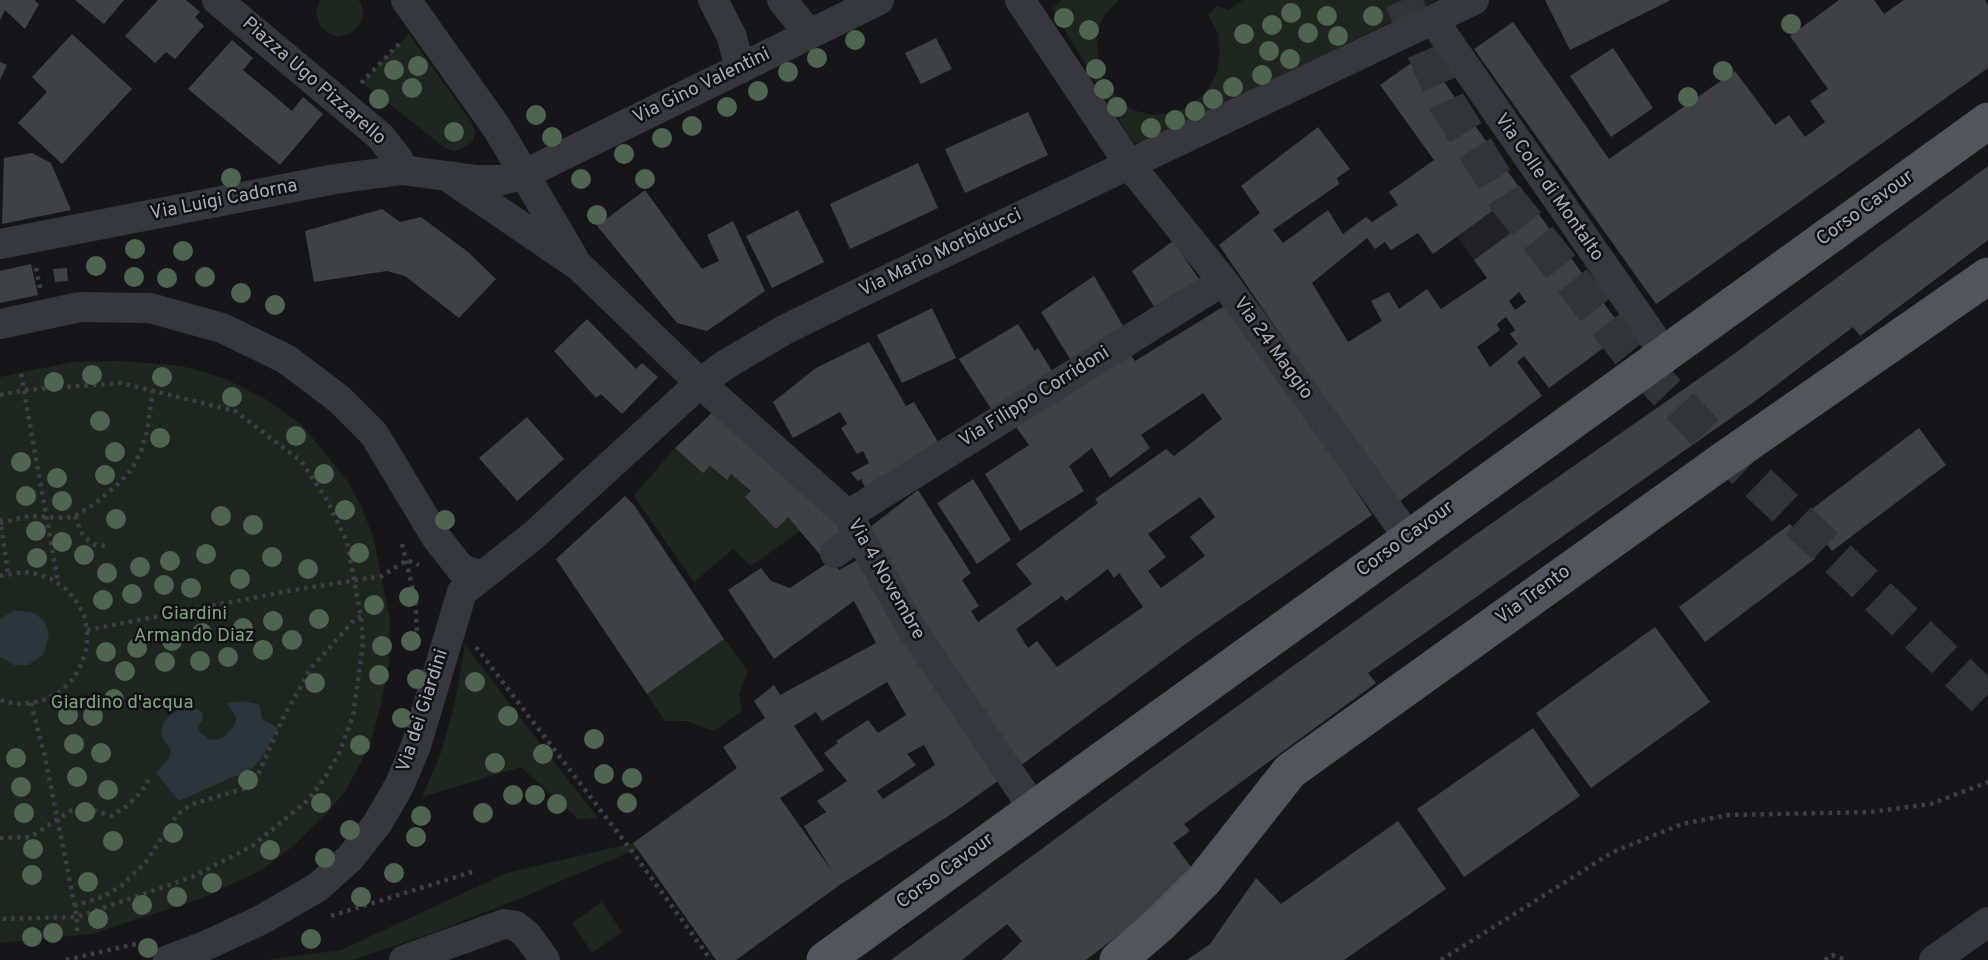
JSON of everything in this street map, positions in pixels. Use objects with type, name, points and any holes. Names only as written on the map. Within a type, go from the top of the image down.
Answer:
[{"type":"main road","name":"Corso Cavour","points":[[825,960],[1665,354],[1982,120]]},
{"type":"main road","name":"Via Trento","points":[[1118,960],[1205,880],[1290,772],[1725,459],[1988,276]]},
{"type":"street","name":"Piazza Ugo Pizzarello","points":[[218,0],[380,136],[398,159],[402,170]]},
{"type":"street","points":[[407,0],[497,128],[579,266]]},
{"type":"street","points":[[713,0],[732,37],[740,69]]},
{"type":"street","points":[[782,0],[808,34]]},
{"type":"street","name":"Via Gino Valentini","points":[[526,174],[879,0]]},
{"type":"street","points":[[1020,0],[1129,164]]},
{"type":"street","name":"Via Mario Morbiducci","points":[[472,584],[534,535],[700,383],[784,330],[1474,0]]},
{"type":"street","name":"Via Colle di Montalto","points":[[1434,20],[1665,354]]},
{"type":"street","name":"Via 24 Maggio","points":[[1129,164],[1223,281],[1409,538]]},
{"type":"street","name":"Via Luigi Cadorna","points":[[0,244],[335,179],[402,170],[450,178]]},
{"type":"street","points":[[450,178],[502,180],[526,174]]},
{"type":"street","points":[[450,178],[579,266],[700,383]]},
{"type":"street","name":"Via Filippo Corridoni","points":[[847,535],[1223,281]]},
{"type":"street","points":[[0,324],[80,307],[150,308],[222,328],[286,359],[339,399],[374,433],[436,537],[472,584]]},
{"type":"street","name":"Via 4 Novembre","points":[[700,383],[847,535],[1034,808]]},
{"type":"street","name":"Via dei Giardini","points":[[157,951],[205,946],[261,920],[317,887],[350,858],[376,824],[399,786],[416,746],[472,584]]},
{"type":"street","points":[[1934,960],[1988,922]]},
{"type":"street","points":[[404,960],[504,924],[516,926],[527,935],[545,960]]},
{"type":"path","points":[[358,86],[409,34]]},
{"type":"path","points":[[21,374],[58,583]]},
{"type":"path","points":[[0,395],[25,390],[121,383],[234,411],[300,461],[327,500],[346,542],[355,581],[363,643],[353,716],[339,753],[308,800],[252,846],[192,877],[76,917],[0,919]]},
{"type":"path","points":[[8,573],[0,521],[47,515],[66,518],[75,516],[93,505],[132,469],[147,431],[153,390]]},
{"type":"path","points":[[75,516],[81,532],[88,540],[96,545],[107,546]]},
{"type":"path","name":"Via dei Giardini","points":[[401,538],[415,598],[418,643]]},
{"type":"path","points":[[87,630],[382,576],[407,560]]},
{"type":"path","points":[[0,576],[8,573],[38,574],[58,583],[76,601],[87,630],[87,647],[82,663],[74,678],[62,690],[47,699],[31,703],[16,704],[0,700]]},
{"type":"path","points":[[74,906],[102,897],[121,886],[145,863],[177,815],[184,809],[195,803],[253,786],[283,718],[312,667],[355,619],[361,617]]},
{"type":"path","points":[[475,646],[634,854],[711,960]]},
{"type":"path","points":[[31,703],[45,757],[78,936]]},
{"type":"path","points":[[0,838],[30,837],[72,810],[86,808],[111,816],[127,806],[141,792],[151,776]]},
{"type":"path","points":[[1441,960],[1614,852],[1682,824],[1728,815],[1871,811],[1931,804],[1988,782]]},
{"type":"path","points":[[317,887],[331,916],[472,872]]},
{"type":"path","points":[[66,960],[157,951]]},
{"type":"path","points":[[1825,960],[1832,956],[1847,960]]},
{"type":"shaded area","points":[[1521,190],[1538,213],[1474,260],[1457,236]]},
{"type":"shaded area","points":[[14,610],[34,613],[44,621],[49,634],[44,654],[28,665],[14,665],[0,657],[0,619]]},
{"type":"shaded area","points":[[241,701],[259,704],[262,719],[278,728],[260,760],[251,769],[179,801],[156,773],[169,758],[171,750],[161,735],[163,723],[179,709],[196,709],[202,712],[203,720],[198,726],[200,732],[214,740],[224,737],[235,725],[236,717],[227,703]]},
{"type":"green space","points":[[320,0],[358,0],[363,16],[359,26],[351,33],[338,37],[328,33],[320,26],[316,12]]},
{"type":"green space","points":[[1062,0],[1119,0],[1105,14],[1096,35],[1099,64],[1105,83],[1116,97],[1133,110],[1152,115],[1170,114],[1191,106],[1207,91],[1217,73],[1220,52],[1218,33],[1208,15],[1217,6],[1228,10],[1243,0],[1436,0],[1143,144],[1133,142],[1052,9]]},
{"type":"green space","points":[[409,34],[472,123],[475,132],[473,141],[465,147],[455,151],[445,148],[362,82]]},
{"type":"green space","name":"Giardini Armando Diaz","points":[[119,361],[182,366],[223,378],[267,400],[303,426],[348,482],[373,537],[390,619],[389,663],[380,708],[370,745],[346,790],[293,846],[262,870],[200,899],[91,934],[0,943],[0,377],[72,362]]},
{"type":"green space","points":[[675,448],[703,472],[710,466],[726,480],[731,474],[751,491],[745,497],[788,517],[800,531],[751,566],[733,549],[694,582],[634,496]]},
{"type":"green space","points":[[724,639],[748,671],[739,693],[742,711],[714,731],[686,721],[665,721],[647,694]]},
{"type":"green space","points":[[465,645],[598,818],[578,819],[521,767],[422,797],[440,756],[454,707]]},
{"type":"green space","points":[[633,843],[637,849],[518,899],[435,932],[352,960],[266,960],[341,950],[507,873]]},
{"type":"green space","points":[[602,902],[622,932],[592,953],[572,923]]},
{"type":"building","points":[[0,0],[34,0],[39,4],[25,29],[5,10],[0,20]]},
{"type":"building","points":[[75,0],[124,0],[104,24]]},
{"type":"building","points":[[158,0],[186,0],[200,12],[195,17],[204,26],[175,59],[166,52],[155,63],[125,36]]},
{"type":"building","points":[[1545,0],[1671,0],[1570,50]]},
{"type":"building","points":[[1839,0],[1874,0],[1884,14],[1904,0],[1985,0],[1988,5],[1988,68],[1656,304],[1474,49],[1513,22],[1609,159],[1735,71],[1775,125],[1789,115],[1805,137],[1825,122],[1810,101],[1828,89],[1790,36]]},
{"type":"building","points":[[72,34],[132,89],[62,164],[18,123],[47,92],[32,77]]},
{"type":"building","points":[[936,38],[952,69],[921,84],[905,53]]},
{"type":"building","points":[[232,40],[253,58],[243,70],[292,111],[303,97],[323,114],[280,165],[188,89]]},
{"type":"building","points":[[1613,48],[1653,108],[1611,137],[1570,76]]},
{"type":"building","points":[[1424,54],[1521,190],[1433,254],[1418,233],[1391,250],[1385,242],[1375,249],[1367,238],[1312,283],[1348,342],[1382,321],[1371,301],[1389,292],[1399,309],[1427,289],[1441,309],[1487,278],[1474,260],[1538,213],[1625,332],[1549,388],[1524,356],[1517,362],[1542,396],[1400,501],[1331,408],[1219,245],[1260,213],[1241,186],[1318,127],[1350,169],[1337,178],[1339,184],[1273,230],[1283,243],[1328,210],[1343,234],[1366,217],[1372,222],[1398,205],[1389,192],[1434,160],[1380,85]],"holes":[[[1519,292],[1526,302],[1515,310],[1509,301]],[[1506,317],[1515,330],[1510,334],[1518,344],[1490,367],[1477,347],[1500,330],[1497,324]]]},
{"type":"building","points":[[0,62],[7,65],[0,80]]},
{"type":"building","points":[[1028,112],[1048,155],[965,193],[945,149]]},
{"type":"building","points":[[32,153],[51,163],[71,210],[2,224],[4,158]]},
{"type":"building","points":[[918,163],[938,208],[850,249],[830,204]]},
{"type":"building","points":[[1988,166],[1988,240],[1860,336],[1853,327],[1758,399],[1368,673],[1376,683],[1184,824],[1190,831],[1173,843],[1197,875],[1086,960],[1002,960],[1022,941],[1007,924],[962,960],[891,960],[1472,537],[1727,359]]},
{"type":"building","points":[[645,190],[702,269],[719,261],[707,235],[733,221],[765,291],[707,331],[677,323],[597,226]]},
{"type":"building","points":[[382,209],[400,222],[421,217],[468,252],[496,279],[459,318],[405,276],[387,271],[314,282],[305,231]]},
{"type":"building","points":[[798,210],[824,262],[772,288],[746,236]]},
{"type":"building","points":[[1173,241],[1201,282],[1156,310],[1132,271]]},
{"type":"building","points":[[31,264],[38,295],[0,303],[0,271]]},
{"type":"building","points":[[67,268],[68,281],[55,282],[53,269]]},
{"type":"building","points":[[1094,276],[1126,331],[1072,362],[1041,312]]},
{"type":"building","points":[[1226,305],[1281,379],[1372,515],[1195,637],[1020,766],[900,587],[869,528],[918,490],[971,573],[962,580],[979,606],[971,611],[978,622],[1032,584],[1016,564],[1098,503],[1095,499],[1166,449],[1174,456],[1222,419],[1203,393],[1141,435],[1150,448],[1110,478],[1092,448],[1069,466],[1084,491],[1020,531],[985,474],[1029,445],[1016,427],[1130,354],[1135,361]],"holes":[[[1200,497],[1215,517],[1190,537],[1205,556],[1161,588],[1148,571],[1166,557],[1148,534]],[[1108,569],[1114,578],[1119,573],[1143,607],[1057,667],[1037,641],[1028,648],[1016,629],[1062,596],[1066,601]]]},
{"type":"building","points":[[932,308],[956,358],[902,383],[877,335]]},
{"type":"building","points":[[587,319],[636,369],[642,363],[658,377],[622,414],[601,394],[596,398],[554,351]]},
{"type":"building","points":[[1018,324],[1035,351],[1038,348],[1052,371],[991,409],[959,359]]},
{"type":"building","points":[[869,342],[906,406],[914,402],[938,442],[865,487],[861,479],[858,481],[851,473],[869,463],[863,451],[857,454],[841,428],[847,424],[840,412],[793,438],[773,402],[816,368]]},
{"type":"building","points":[[717,408],[851,531],[822,557],[788,517],[776,529],[745,497],[751,491],[731,474],[727,480],[710,466],[703,473],[675,448]]},
{"type":"building","points":[[527,417],[564,459],[517,501],[479,458]]},
{"type":"building","points":[[1919,428],[1946,465],[1832,551],[1804,515]]},
{"type":"building","points":[[973,479],[1011,540],[977,564],[937,503]]},
{"type":"building","points":[[625,496],[634,505],[724,639],[647,694],[556,559]]},
{"type":"building","points":[[1790,524],[1816,558],[1705,642],[1679,607]]},
{"type":"building","points":[[863,557],[1002,778],[953,813],[841,884],[736,960],[716,960],[633,843],[737,768],[723,747],[765,718],[754,701],[774,685],[780,695],[876,643],[854,601],[774,659],[728,590],[761,568],[771,581],[790,588],[832,560],[839,570]],"holes":[[[887,682],[906,715],[878,733],[868,720],[836,741],[838,743],[824,753],[847,781],[817,801],[826,812],[804,826],[834,874],[780,798],[824,770],[794,726],[816,712],[822,721]],[[924,745],[935,765],[883,799],[877,791],[916,765],[907,754]]]},
{"type":"building","points":[[1655,627],[1710,702],[1591,788],[1536,713]]},
{"type":"building","points":[[1533,728],[1580,796],[1464,877],[1417,809]]},
{"type":"building","points":[[1398,821],[1446,889],[1344,960],[1187,960],[1210,944],[1256,878],[1281,904]]},
{"type":"tunnel","points":[[1403,0],[1448,104],[1507,200],[1636,360],[1709,436],[1988,701]]},
{"type":"park label","name":"Giardino d'acqua","points":[[122,704]]}]
